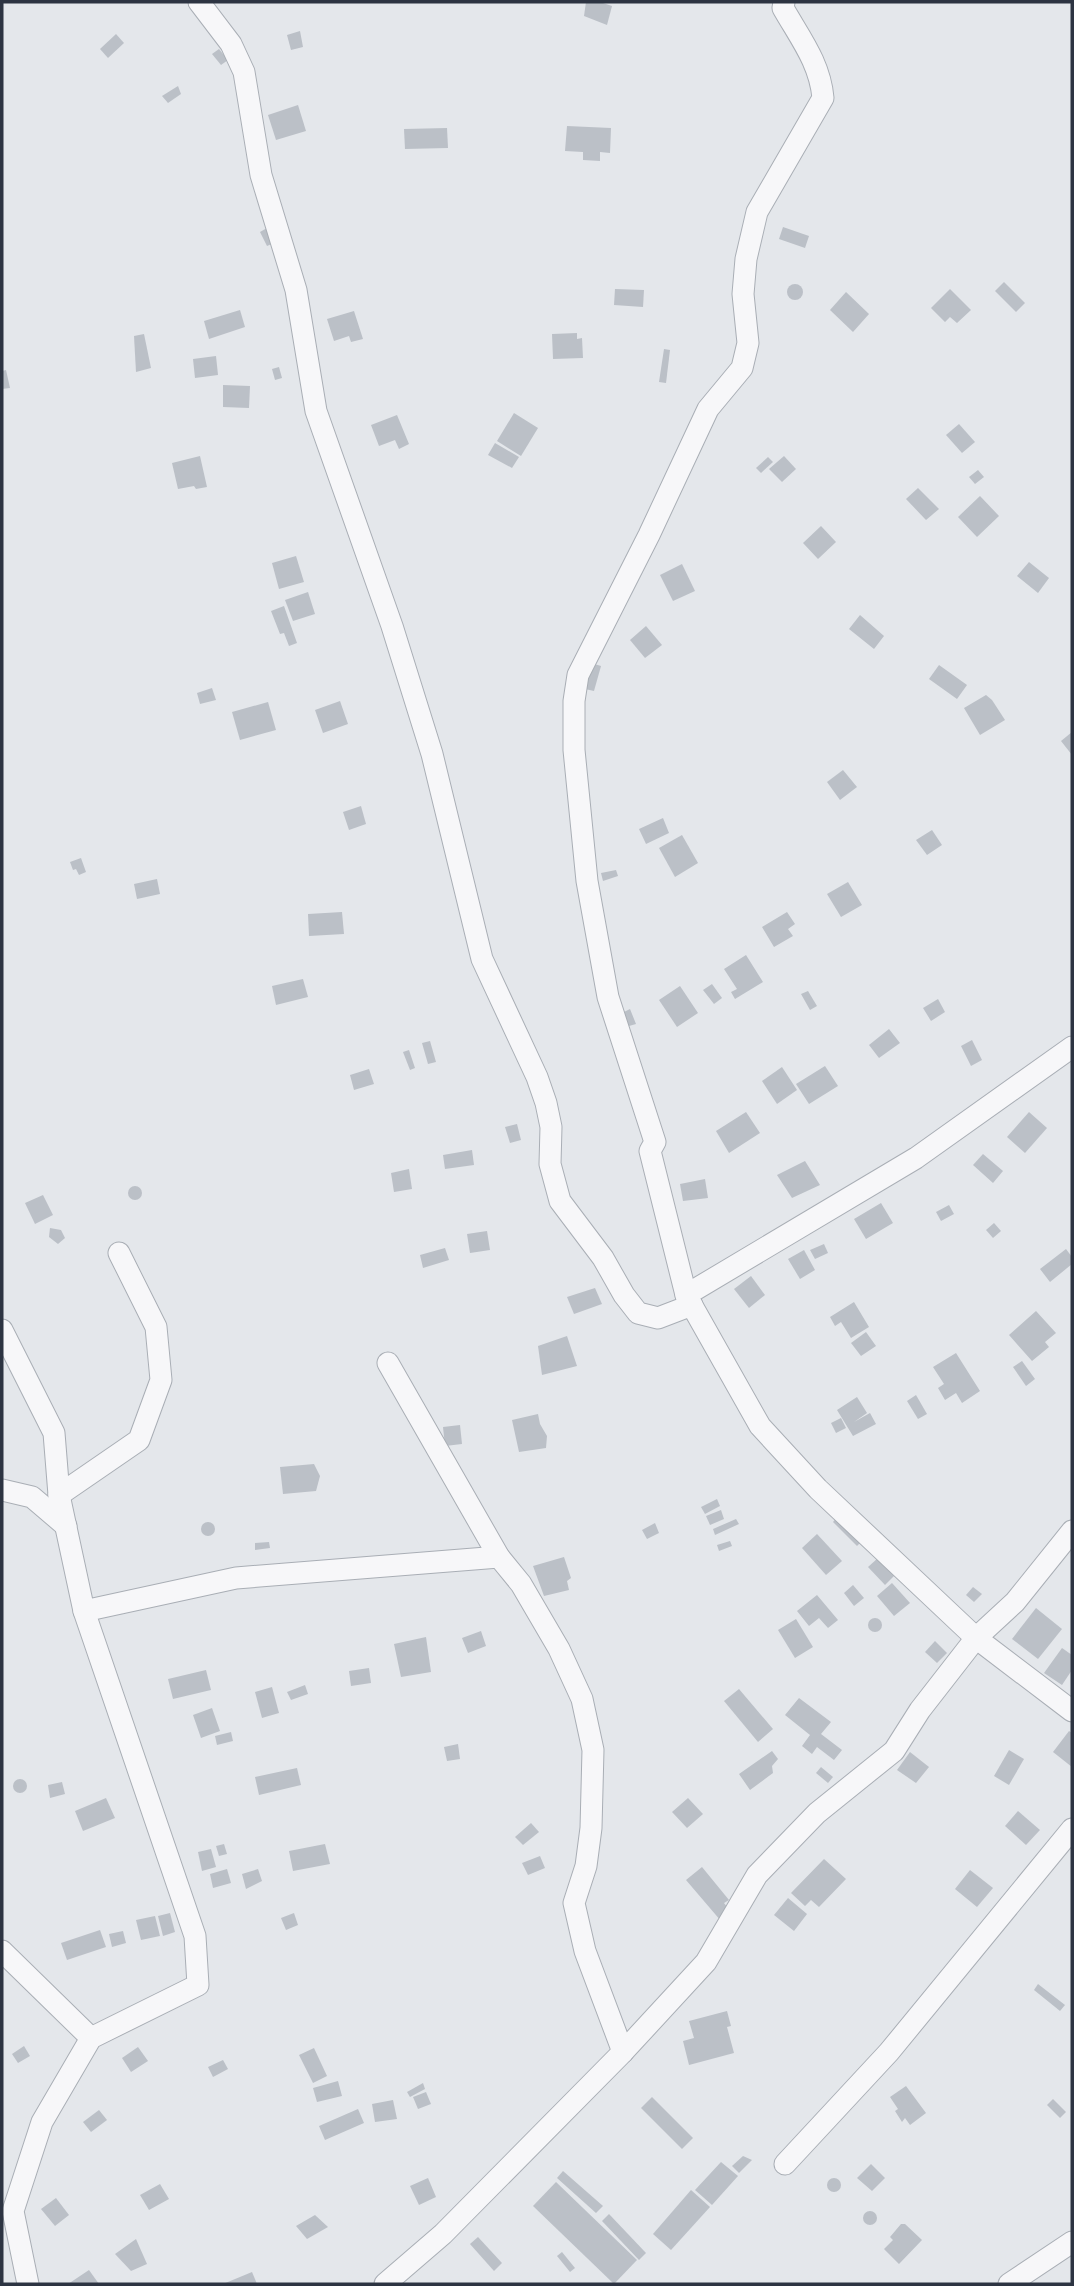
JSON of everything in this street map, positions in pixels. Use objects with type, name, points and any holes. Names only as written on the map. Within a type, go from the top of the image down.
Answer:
[{"type":"street","points":[[200,2],[231,44],[244,72],[261,175],[296,290],[316,411],[392,626],[432,754],[482,958],[537,1077],[546,1103],[551,1127],[550,1164],[559,1201],[603,1258],[624,1295],[638,1313],[658,1318],[689,1300],[916,1158],[1072,1047]]},
{"type":"street","points":[[784,2],[783,8],[809,50],[822,78],[823,98],[757,212],[746,259],[743,294],[748,343],[742,368],[708,410],[578,676],[574,701],[574,750],[587,881],[606,984],[655,1142],[650,1152],[689,1300],[760,1426],[818,1489],[976,1638],[1072,1711]]},
{"type":"street","points":[[59,1495],[139,1440],[161,1380],[156,1327],[120,1253]]},
{"type":"street","points":[[2,1331],[54,1433],[59,1495],[84,1611],[195,1936],[198,1986],[91,2038],[42,2122],[13,2211],[28,2284]]},
{"type":"street","points":[[388,1363],[499,1558],[521,1584],[547,1627],[582,1699],[593,1750],[591,1828],[586,1866],[574,1903],[585,1951],[623,2052]]},
{"type":"street","points":[[2,1490],[32,1497],[66,1526]]},
{"type":"street","points":[[385,2284],[443,2234],[623,2052],[706,1962],[757,1875],[817,1813],[894,1751],[920,1710],[976,1638],[1015,1602],[1072,1531]]},
{"type":"street","points":[[84,1611],[236,1578],[499,1558]]},
{"type":"street","points":[[785,2164],[889,2052],[1072,1829]]},
{"type":"street","points":[[2,1951],[91,2038]]},
{"type":"street","points":[[1009,2284],[1072,2242]]},
{"type":"building","points":[[586,2],[600,2],[612,6],[607,25],[584,16]]},
{"type":"building","points":[[300,31],[303,47],[291,50],[287,35]]},
{"type":"building","points":[[116,34],[124,43],[108,58],[100,49]]},
{"type":"building","points":[[219,49],[228,60],[221,65],[212,54]]},
{"type":"building","points":[[178,86],[181,94],[168,103],[162,96]]},
{"type":"building","points":[[298,105],[306,131],[276,140],[268,115]]},
{"type":"building","points":[[567,126],[611,128],[610,153],[600,152],[600,161],[583,160],[583,152],[565,151]]},
{"type":"building","points":[[447,128],[448,148],[405,149],[404,129]]},
{"type":"building","points":[[783,227],[809,236],[805,248],[779,239]]},
{"type":"building","points":[[267,228],[274,243],[267,246],[260,232]]},
{"type":"building","points":[[1004,282],[1025,303],[1016,312],[995,291]]},
{"type":"building","points":[[795,284],[803,292],[795,300],[787,292]]},
{"type":"building","points":[[615,289],[644,290],[643,307],[614,305]]},
{"type":"building","points":[[950,289],[971,310],[957,323],[950,317],[945,322],[931,308]]},
{"type":"building","points":[[846,292],[869,314],[853,332],[830,310]]},
{"type":"building","points":[[240,310],[245,327],[209,339],[204,321]]},
{"type":"building","points":[[354,311],[363,339],[351,342],[349,336],[334,341],[327,319]]},
{"type":"building","points":[[577,333],[577,339],[582,338],[583,358],[553,359],[552,334]]},
{"type":"building","points":[[144,334],[151,368],[136,372],[134,336]]},
{"type":"building","points":[[664,349],[670,350],[666,383],[659,382]]},
{"type":"building","points":[[216,356],[218,375],[195,378],[193,359]]},
{"type":"building","points":[[279,367],[282,378],[275,380],[272,369]]},
{"type":"building","points":[[6,370],[10,388],[2,389],[2,371]]},
{"type":"building","points":[[223,385],[250,386],[249,408],[223,407]]},
{"type":"building","points":[[514,413],[538,428],[521,456],[497,441]]},
{"type":"building","points":[[397,415],[409,444],[399,449],[395,440],[379,446],[371,425]]},
{"type":"building","points":[[959,424],[975,442],[962,453],[946,435]]},
{"type":"building","points":[[495,443],[519,457],[512,468],[488,455]]},
{"type":"building","points":[[200,456],[207,487],[178,489],[172,463]]},
{"type":"building","points":[[784,456],[796,469],[782,482],[769,469]]},
{"type":"building","points":[[768,457],[773,462],[761,473],[756,468]]},
{"type":"building","points":[[978,470],[984,477],[975,484],[969,477]]},
{"type":"building","points":[[918,488],[939,509],[926,520],[906,499]]},
{"type":"building","points":[[980,496],[999,516],[977,537],[958,517]]},
{"type":"building","points":[[821,526],[836,542],[818,559],[803,543]]},
{"type":"building","points":[[296,556],[304,582],[279,589],[272,563]]},
{"type":"building","points":[[1029,562],[1049,578],[1038,593],[1017,576]]},
{"type":"building","points":[[682,564],[695,591],[673,601],[660,575]]},
{"type":"building","points":[[308,592],[315,614],[293,621],[285,600]]},
{"type":"building","points":[[284,606],[297,643],[289,646],[284,633],[280,634],[271,611]]},
{"type":"building","points":[[860,615],[884,636],[874,649],[849,629]]},
{"type":"building","points":[[646,626],[662,645],[645,658],[630,640]]},
{"type":"building","points":[[591,663],[601,666],[594,691],[585,689]]},
{"type":"building","points":[[939,665],[967,685],[957,699],[929,679]]},
{"type":"building","points":[[212,688],[216,700],[200,704],[197,693]]},
{"type":"building","points":[[986,695],[1005,720],[980,735],[964,708]]},
{"type":"building","points":[[340,701],[348,724],[323,733],[315,710]]},
{"type":"building","points":[[268,702],[276,730],[240,740],[232,712]]},
{"type":"building","points":[[1072,732],[1072,755],[1061,741]]},
{"type":"building","points":[[843,770],[857,787],[840,800],[827,782]]},
{"type":"building","points":[[361,806],[366,824],[349,830],[343,812]]},
{"type":"building","points":[[663,818],[669,833],[646,844],[639,829]]},
{"type":"building","points":[[932,830],[942,845],[927,855],[916,840]]},
{"type":"building","points":[[682,835],[698,863],[675,877],[659,848]]},
{"type":"building","points":[[81,858],[86,872],[79,875],[70,862]]},
{"type":"building","points":[[616,870],[618,876],[603,881],[601,873]]},
{"type":"building","points":[[157,879],[160,894],[137,899],[134,884]]},
{"type":"building","points":[[848,882],[862,905],[841,917],[827,894]]},
{"type":"building","points":[[342,912],[344,934],[309,936],[308,914]]},
{"type":"building","points":[[787,912],[795,924],[788,929],[793,936],[774,947],[762,927]]},
{"type":"building","points":[[746,955],[763,982],[735,999],[731,992],[737,989],[724,969]]},
{"type":"building","points":[[303,979],[308,997],[276,1005],[272,986]]},
{"type":"building","points":[[712,984],[722,998],[714,1004],[703,990]]},
{"type":"building","points":[[680,986],[698,1013],[677,1027],[659,1000]]},
{"type":"building","points":[[808,991],[817,1006],[810,1010],[801,994]]},
{"type":"building","points":[[938,999],[945,1012],[931,1021],[923,1008]]},
{"type":"building","points":[[630,1009],[636,1024],[629,1026],[624,1012]]},
{"type":"building","points":[[889,1029],[900,1043],[879,1058],[869,1045]]},
{"type":"building","points":[[972,1040],[982,1060],[971,1066],[961,1046]]},
{"type":"building","points":[[430,1041],[436,1062],[428,1064],[422,1043]]},
{"type":"building","points":[[409,1050],[415,1068],[410,1070],[403,1052]]},
{"type":"building","points":[[825,1066],[838,1086],[809,1104],[796,1084]]},
{"type":"building","points":[[782,1067],[797,1090],[777,1104],[762,1081]]},
{"type":"building","points":[[369,1069],[374,1084],[354,1090],[350,1075]]},
{"type":"building","points":[[746,1112],[760,1133],[729,1153],[716,1131]]},
{"type":"building","points":[[1029,1112],[1047,1128],[1025,1153],[1007,1137]]},
{"type":"building","points":[[517,1124],[521,1140],[510,1143],[505,1127]]},
{"type":"building","points":[[472,1150],[474,1165],[445,1169],[443,1155]]},
{"type":"building","points":[[983,1154],[1003,1171],[993,1183],[973,1165]]},
{"type":"building","points":[[805,1161],[820,1185],[792,1198],[777,1175]]},
{"type":"building","points":[[409,1169],[412,1189],[394,1192],[391,1173]]},
{"type":"building","points":[[705,1179],[708,1198],[683,1201],[680,1184]]},
{"type":"building","points":[[135,1186],[140,1188],[140,1198],[135,1200],[130,1198],[128,1193],[130,1188]]},
{"type":"building","points":[[43,1195],[53,1215],[35,1224],[25,1203]]},
{"type":"building","points":[[881,1203],[893,1223],[866,1239],[854,1219]]},
{"type":"building","points":[[949,1205],[954,1214],[941,1221],[936,1212]]},
{"type":"building","points":[[994,1223],[1001,1231],[993,1238],[986,1230]]},
{"type":"building","points":[[50,1228],[61,1230],[65,1238],[58,1244],[49,1237]]},
{"type":"building","points":[[487,1231],[490,1250],[470,1253],[467,1234]]},
{"type":"building","points":[[824,1244],[828,1253],[815,1259],[810,1250]]},
{"type":"building","points":[[445,1248],[449,1260],[423,1268],[420,1255]]},
{"type":"building","points":[[1066,1249],[1072,1257],[1072,1264],[1050,1282],[1040,1269]]},
{"type":"building","points":[[804,1250],[815,1270],[800,1279],[788,1259]]},
{"type":"building","points":[[751,1276],[765,1295],[749,1308],[734,1289]]},
{"type":"building","points":[[595,1288],[602,1304],[574,1314],[567,1297]]},
{"type":"building","points":[[854,1302],[869,1327],[851,1338],[841,1322],[835,1326],[830,1317]]},
{"type":"building","points":[[1036,1311],[1056,1333],[1045,1342],[1049,1347],[1032,1361],[1009,1335]]},
{"type":"building","points":[[866,1332],[876,1346],[861,1356],[851,1343]]},
{"type":"building","points":[[567,1336],[577,1366],[542,1375],[538,1346]]},
{"type":"building","points":[[956,1353],[980,1391],[962,1403],[956,1393],[945,1400],[938,1388],[944,1384],[933,1367]]},
{"type":"building","points":[[1022,1361],[1035,1379],[1026,1386],[1013,1367]]},
{"type":"building","points":[[916,1395],[927,1414],[918,1419],[907,1401]]},
{"type":"building","points":[[857,1397],[867,1413],[854,1422],[870,1413],[876,1424],[853,1436],[837,1410]]},
{"type":"building","points":[[538,1414],[547,1436],[546,1448],[519,1452],[512,1420]]},
{"type":"building","points":[[841,1418],[846,1428],[836,1433],[831,1423]]},
{"type":"building","points":[[460,1425],[462,1444],[445,1446],[443,1427]]},
{"type":"building","points":[[314,1464],[320,1476],[316,1491],[283,1494],[280,1467]]},
{"type":"building","points":[[717,1499],[720,1506],[705,1514],[701,1507]]},
{"type":"building","points":[[721,1510],[724,1519],[710,1525],[706,1516]]},
{"type":"building","points":[[838,1516],[863,1540],[857,1546],[833,1522]]},
{"type":"building","points":[[736,1519],[739,1524],[715,1535],[713,1529]]},
{"type":"building","points":[[208,1522],[213,1524],[213,1534],[208,1536],[203,1534],[201,1529],[203,1524]]},
{"type":"building","points":[[655,1523],[659,1533],[647,1539],[642,1530]]},
{"type":"building","points":[[817,1534],[842,1561],[826,1575],[802,1548]]},
{"type":"building","points":[[730,1541],[732,1546],[719,1551],[717,1545]]},
{"type":"building","points":[[269,1542],[270,1548],[255,1550],[255,1543]]},
{"type":"building","points":[[564,1557],[571,1578],[567,1581],[569,1590],[544,1596],[533,1566]]},
{"type":"building","points":[[878,1558],[894,1576],[885,1585],[868,1567]]},
{"type":"building","points":[[892,1583],[910,1603],[894,1616],[877,1596]]},
{"type":"building","points":[[853,1585],[864,1598],[854,1606],[844,1593]]},
{"type":"building","points":[[973,1587],[982,1594],[974,1602],[966,1595]]},
{"type":"building","points":[[817,1595],[838,1620],[828,1628],[819,1618],[809,1626],[797,1611]]},
{"type":"building","points":[[1036,1608],[1062,1629],[1038,1659],[1012,1639]]},
{"type":"building","points":[[875,1618],[880,1620],[880,1630],[875,1632],[870,1630],[868,1625],[870,1620]]},
{"type":"building","points":[[796,1619],[813,1647],[795,1658],[778,1630]]},
{"type":"building","points":[[481,1631],[486,1646],[468,1653],[462,1638]]},
{"type":"building","points":[[426,1637],[431,1672],[401,1677],[394,1644]]},
{"type":"building","points":[[935,1641],[947,1653],[937,1663],[925,1652]]},
{"type":"building","points":[[1062,1648],[1072,1655],[1072,1670],[1062,1685],[1044,1673]]},
{"type":"building","points":[[369,1668],[371,1683],[351,1686],[349,1671]]},
{"type":"building","points":[[206,1670],[211,1690],[173,1699],[168,1679]]},
{"type":"building","points":[[305,1685],[308,1694],[291,1700],[287,1692]]},
{"type":"building","points":[[272,1687],[279,1713],[262,1718],[255,1692]]},
{"type":"building","points":[[739,1689],[773,1729],[758,1742],[724,1701]]},
{"type":"building","points":[[799,1698],[831,1722],[821,1734],[842,1750],[834,1760],[817,1747],[812,1754],[802,1746],[810,1735],[785,1715]]},
{"type":"building","points":[[212,1708],[220,1731],[201,1738],[193,1715]]},
{"type":"building","points":[[1069,1731],[1072,1733],[1072,1767],[1053,1752]]},
{"type":"building","points":[[231,1732],[233,1741],[217,1745],[215,1736]]},
{"type":"building","points":[[458,1744],[460,1759],[447,1761],[444,1747]]},
{"type":"building","points":[[1009,1750],[1024,1759],[1009,1785],[994,1776]]},
{"type":"building","points":[[772,1751],[778,1759],[772,1766],[773,1773],[750,1790],[739,1774]]},
{"type":"building","points":[[910,1752],[929,1767],[916,1783],[897,1770]]},
{"type":"building","points":[[821,1767],[833,1777],[828,1783],[816,1773]]},
{"type":"building","points":[[297,1768],[301,1785],[259,1795],[255,1777]]},
{"type":"building","points":[[20,1779],[25,1781],[25,1791],[20,1793],[15,1791],[13,1786],[15,1781]]},
{"type":"building","points":[[62,1782],[65,1794],[50,1798],[48,1785]]},
{"type":"building","points":[[106,1798],[115,1818],[83,1831],[75,1811]]},
{"type":"building","points":[[688,1798],[703,1814],[687,1828],[672,1812]]},
{"type":"building","points":[[1018,1811],[1040,1830],[1026,1845],[1005,1826]]},
{"type":"building","points":[[531,1823],[539,1832],[523,1845],[515,1837]]},
{"type":"building","points":[[224,1844],[227,1854],[219,1856],[216,1846]]},
{"type":"building","points":[[325,1844],[330,1864],[293,1871],[289,1851]]},
{"type":"building","points":[[211,1849],[216,1867],[202,1871],[198,1852]]},
{"type":"building","points":[[540,1856],[545,1868],[528,1875],[522,1863]]},
{"type":"building","points":[[824,1859],[846,1879],[819,1907],[811,1900],[805,1906],[791,1893]]},
{"type":"building","points":[[702,1867],[729,1900],[724,1903],[731,1912],[721,1921],[686,1880]]},
{"type":"building","points":[[227,1869],[231,1883],[213,1888],[210,1874]]},
{"type":"building","points":[[258,1869],[262,1881],[246,1889],[242,1874]]},
{"type":"building","points":[[970,1870],[993,1888],[977,1907],[955,1889]]},
{"type":"building","points":[[788,1898],[807,1914],[794,1931],[774,1915]]},
{"type":"building","points":[[170,1913],[175,1932],[163,1936],[158,1916]]},
{"type":"building","points":[[294,1913],[298,1925],[286,1930],[281,1918]]},
{"type":"building","points":[[155,1916],[160,1936],[141,1940],[136,1920]]},
{"type":"building","points":[[100,1930],[106,1947],[67,1960],[61,1943]]},
{"type":"building","points":[[123,1931],[126,1943],[112,1947],[109,1934]]},
{"type":"building","points":[[1038,1984],[1065,2005],[1060,2011],[1034,1990]]},
{"type":"building","points":[[727,2011],[731,2026],[727,2027],[734,2053],[689,2065],[683,2041],[694,2038],[689,2021]]},
{"type":"building","points":[[24,2046],[30,2056],[18,2063],[12,2054]]},
{"type":"building","points":[[138,2047],[148,2061],[131,2072],[122,2058]]},
{"type":"building","points":[[314,2048],[327,2076],[313,2083],[299,2055]]},
{"type":"building","points":[[223,2060],[228,2069],[213,2077],[208,2067]]},
{"type":"building","points":[[338,2081],[342,2096],[317,2102],[313,2088]]},
{"type":"building","points":[[423,2083],[425,2089],[410,2097],[407,2092]]},
{"type":"building","points":[[906,2086],[926,2113],[910,2125],[905,2118],[902,2122],[890,2097]]},
{"type":"building","points":[[426,2092],[431,2104],[418,2109],[413,2097]]},
{"type":"building","points":[[652,2097],[693,2138],[682,2149],[641,2108]]},
{"type":"building","points":[[1053,2099],[1066,2112],[1060,2118],[1047,2105]]},
{"type":"building","points":[[393,2100],[397,2119],[375,2122],[372,2104]]},
{"type":"building","points":[[358,2109],[364,2123],[325,2140],[319,2126]]},
{"type":"building","points":[[99,2110],[107,2120],[91,2132],[83,2122]]},
{"type":"building","points":[[743,2156],[752,2160],[739,2173],[732,2166]]},
{"type":"building","points":[[721,2162],[738,2176],[712,2205],[695,2190]]},
{"type":"building","points":[[871,2164],[885,2178],[872,2191],[857,2178]]},
{"type":"building","points":[[563,2171],[603,2206],[596,2213],[557,2178]]},
{"type":"building","points":[[428,2178],[436,2197],[419,2205],[410,2186]]},
{"type":"building","points":[[834,2178],[839,2180],[839,2190],[834,2192],[829,2190],[827,2185],[829,2180]]},
{"type":"building","points":[[556,2182],[637,2260],[614,2284],[533,2206]]},
{"type":"building","points":[[160,2184],[169,2199],[149,2210],[140,2195]]},
{"type":"building","points":[[691,2190],[710,2207],[671,2250],[653,2234]]},
{"type":"building","points":[[56,2198],[69,2215],[55,2226],[41,2209]]},
{"type":"building","points":[[870,2211],[875,2213],[875,2223],[870,2225],[865,2223],[863,2218],[865,2213]]},
{"type":"building","points":[[609,2214],[646,2253],[639,2260],[602,2221]]},
{"type":"building","points":[[315,2215],[328,2227],[307,2239],[296,2226]]},
{"type":"building","points":[[901,2224],[905,2224],[922,2240],[899,2264],[884,2249],[893,2240],[890,2237]]},
{"type":"building","points":[[478,2237],[502,2263],[494,2271],[470,2244]]},
{"type":"building","points":[[136,2239],[147,2264],[131,2271],[115,2254]]},
{"type":"building","points":[[562,2252],[575,2268],[570,2272],[557,2256]]},
{"type":"building","points":[[89,2270],[99,2284],[68,2284]]},
{"type":"building","points":[[252,2272],[257,2284],[223,2284]]}]
